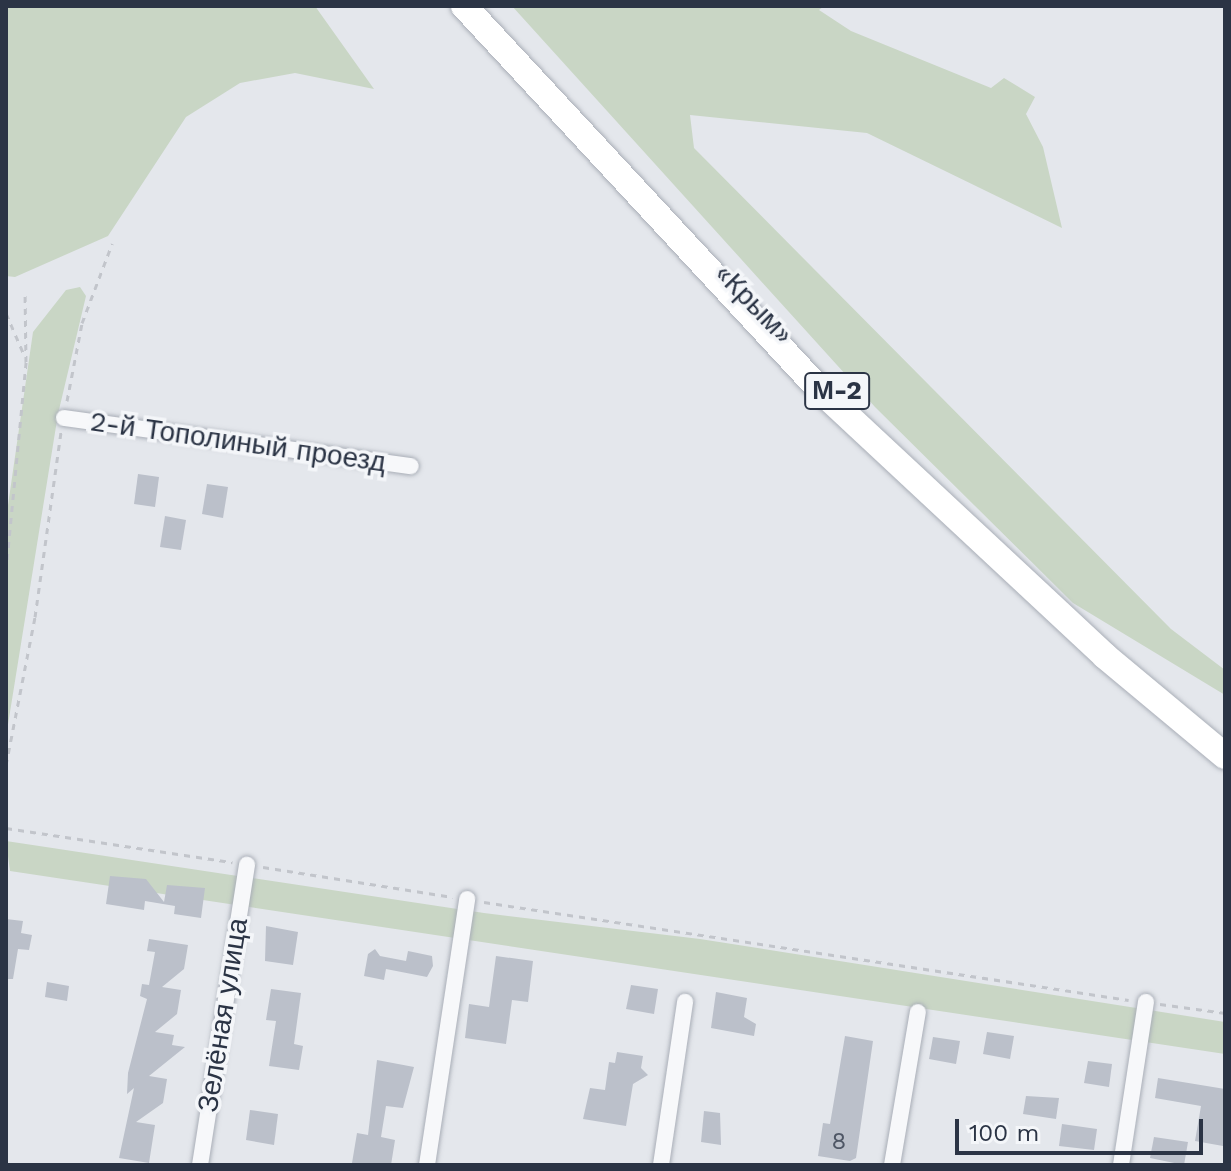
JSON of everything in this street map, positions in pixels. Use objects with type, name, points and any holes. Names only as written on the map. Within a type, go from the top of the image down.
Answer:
[{"type":"highway","points":[[464,6],[821,391],[1105,656],[1225,756]]},
{"type":"highway","name":"«Крым»","points":[[482,6],[712,260],[879,434],[1058,600],[1225,743]]},
{"type":"street","name":"2-й Тополиный проезд","points":[[64,418],[411,466]]},
{"type":"street","name":"Зелёная улица","points":[[200,1165],[247,865]]},
{"type":"street","points":[[427,1165],[467,899]]},
{"type":"street","points":[[661,1165],[685,1002]]},
{"type":"street","points":[[1121,1165],[1146,1002]]},
{"type":"street","points":[[892,1165],[918,1012]]},
{"type":"path","points":[[6,765],[35,617],[64,418],[82,323],[112,244]]},
{"type":"path","points":[[6,571],[26,362],[25,292]]},
{"type":"path","points":[[6,313],[26,362]]},
{"type":"path","points":[[6,828],[1225,1013]]},
{"type":"green space","points":[[6,6],[315,6],[374,89],[295,73],[240,83],[186,117],[108,236],[15,277],[6,276]]},
{"type":"green space","points":[[512,6],[824,6],[819,10],[851,31],[991,88],[1004,78],[1035,97],[1026,114],[1043,147],[1062,228],[867,133],[690,115],[694,148],[1171,629],[1225,670],[1225,695],[1073,603],[875,407]]},
{"type":"green space","points":[[80,287],[86,296],[58,414],[6,737],[6,519],[33,332],[66,290]]},
{"type":"green space","points":[[6,841],[484,913],[700,939],[1225,1022],[1225,1054],[10,871]]},
{"type":"building","points":[[138,474],[159,477],[155,507],[134,504]]},
{"type":"building","points":[[207,484],[228,487],[223,518],[202,514]]},
{"type":"building","points":[[165,516],[186,520],[181,550],[160,547]]},
{"type":"building","points":[[110,876],[146,879],[164,902],[167,885],[205,888],[201,918],[174,914],[175,906],[145,901],[144,910],[106,904]]},
{"type":"building","points":[[6,919],[23,921],[21,933],[32,935],[29,950],[18,949],[13,979],[6,979]]},
{"type":"building","points":[[266,926],[298,932],[293,965],[265,961]]},
{"type":"building","points":[[149,939],[188,945],[184,969],[162,987],[181,990],[177,1014],[155,1032],[174,1035],[172,1045],[185,1047],[149,1076],[167,1079],[163,1103],[136,1122],[155,1125],[149,1163],[119,1158],[134,1088],[127,1094],[128,1073],[147,999],[140,996],[142,984],[149,985],[155,952],[147,951]]},
{"type":"building","points":[[375,949],[380,956],[406,961],[408,951],[432,956],[433,966],[427,977],[386,969],[384,980],[364,976],[368,954]]},
{"type":"building","points":[[496,956],[533,961],[528,1002],[512,1000],[506,1044],[465,1038],[469,1004],[489,1007]]},
{"type":"building","points":[[47,982],[69,986],[67,1001],[45,997]]},
{"type":"building","points":[[631,985],[658,989],[654,1014],[626,1009]]},
{"type":"building","points":[[271,989],[301,993],[294,1044],[303,1046],[299,1070],[269,1066],[276,1021],[266,1020]]},
{"type":"building","points":[[716,992],[747,998],[744,1017],[756,1024],[754,1036],[711,1028]]},
{"type":"building","points":[[987,1032],[1014,1036],[1010,1059],[983,1054]]},
{"type":"building","points":[[845,1036],[873,1041],[856,1158],[850,1161],[818,1156],[823,1123],[830,1124]]},
{"type":"building","points":[[933,1037],[960,1041],[956,1064],[929,1059]]},
{"type":"building","points":[[617,1052],[643,1056],[641,1068],[648,1075],[633,1084],[626,1126],[583,1119],[590,1088],[605,1090],[609,1062],[615,1063]]},
{"type":"building","points":[[377,1060],[414,1067],[403,1108],[386,1106],[381,1137],[395,1140],[391,1165],[352,1163],[357,1133],[368,1135]]},
{"type":"building","points":[[1088,1061],[1112,1064],[1109,1087],[1084,1083]]},
{"type":"building","points":[[1158,1078],[1225,1089],[1223,1146],[1195,1141],[1201,1106],[1155,1098]]},
{"type":"building","points":[[1026,1096],[1059,1098],[1056,1119],[1023,1114]]},
{"type":"building","points":[[250,1110],[278,1114],[274,1145],[246,1140]]},
{"type":"building","points":[[704,1111],[720,1113],[721,1145],[701,1142]]},
{"type":"building","points":[[1062,1124],[1097,1129],[1094,1150],[1059,1146]]},
{"type":"building","points":[[1154,1137],[1188,1142],[1184,1165],[1150,1158]]}]
